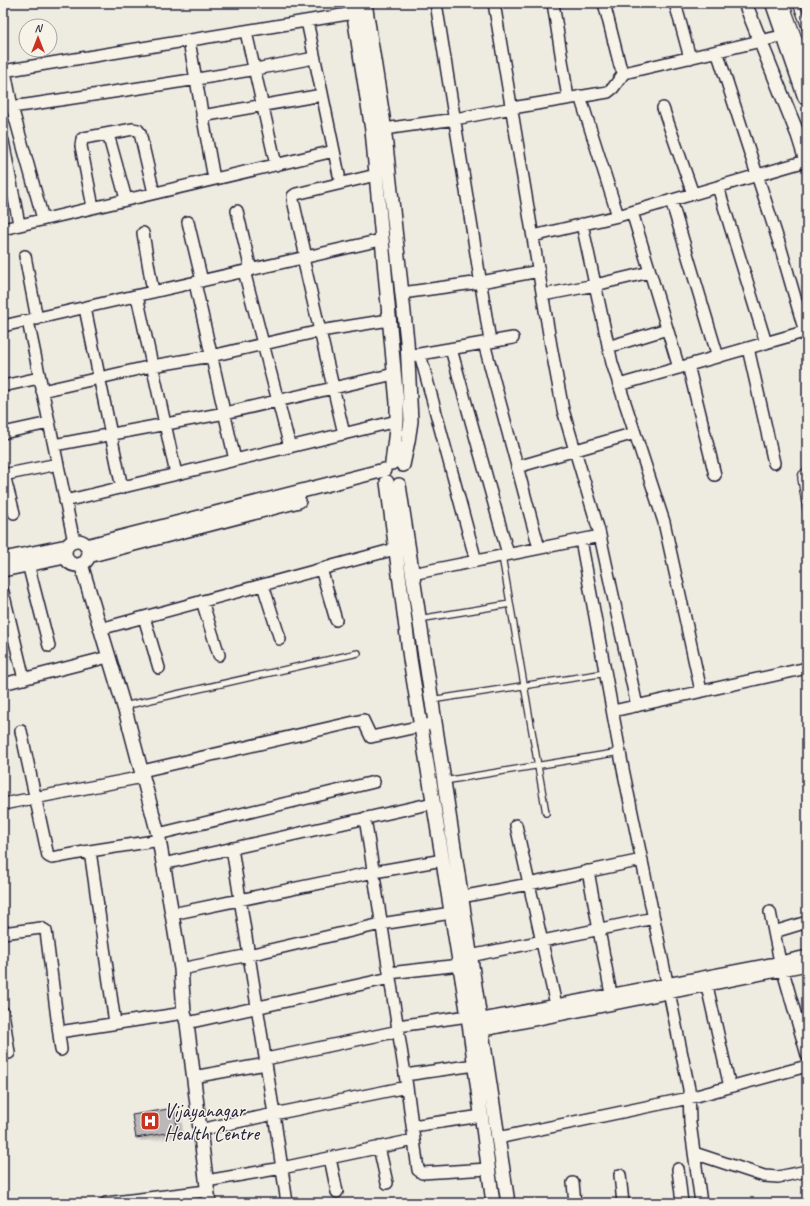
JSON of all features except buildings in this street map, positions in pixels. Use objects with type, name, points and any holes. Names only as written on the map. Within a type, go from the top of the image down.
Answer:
[{"type":"highway","points":[[775,3],[807,96]]},
{"type":"street","points":[[365,3],[384,129],[402,292],[414,355],[476,561]]},
{"type":"street","points":[[436,3],[481,282],[487,342],[517,467],[539,548]]},
{"type":"street","points":[[494,3],[563,410],[600,536],[637,706]]},
{"type":"street","points":[[553,3],[568,98]]},
{"type":"street","points":[[604,3],[620,66],[624,73]]},
{"type":"street","points":[[675,3],[690,58]]},
{"type":"street","points":[[533,236],[618,216],[757,175],[807,163],[798,135],[745,3]]},
{"type":"street","points":[[43,219],[12,107],[4,71],[307,21],[353,8],[372,130],[394,374],[397,421],[391,474],[395,550],[410,659],[460,965],[498,1138],[508,1203]]},
{"type":"street","points":[[307,21],[339,175]]},
{"type":"street","points":[[246,32],[276,164]]},
{"type":"street","points":[[384,129],[455,119],[611,90],[624,73],[786,34]]},
{"type":"street","points":[[189,41],[214,179]]},
{"type":"street","points":[[620,385],[766,343],[806,334],[781,249],[717,51]]},
{"type":"street","points":[[12,107],[196,80],[314,58]]},
{"type":"street","points":[[202,116],[322,95]]},
{"type":"street","points":[[580,96],[618,216]]},
{"type":"street","points":[[663,108],[693,194]]},
{"type":"street","points":[[93,207],[81,142],[84,138],[132,129],[138,130],[140,133],[154,193]]},
{"type":"street","points":[[108,134],[126,199]]},
{"type":"street","points":[[3,141],[5,172],[19,224]]},
{"type":"street","points":[[3,229],[334,151]]},
{"type":"street","points":[[344,434],[304,257],[293,196],[296,194],[376,175]]},
{"type":"street","points":[[718,187],[766,343]]},
{"type":"street","points":[[670,200],[718,357]]},
{"type":"street","points":[[237,211],[263,344],[290,447]]},
{"type":"street","points":[[632,212],[667,329],[684,367],[715,475]]},
{"type":"street","points":[[188,222],[211,356],[235,460]]},
{"type":"street","points":[[582,224],[608,347],[664,522],[701,691]]},
{"type":"street","points":[[143,233],[153,292]]},
{"type":"street","points":[[3,326],[381,240]]},
{"type":"street","points":[[25,256],[39,378],[65,501],[77,552],[124,706],[159,837],[181,970],[185,1018],[207,1192]]},
{"type":"street","points":[[402,292],[481,282],[539,272]]},
{"type":"street","points":[[543,295],[650,272]]},
{"type":"street","points":[[137,296],[176,474]]},
{"type":"street","points":[[85,308],[122,488]]},
{"type":"street","points":[[42,391],[152,366],[211,356],[320,331],[389,320]]},
{"type":"street","points":[[608,347],[667,329]]},
{"type":"street","points":[[414,355],[513,338]]},
{"type":"street","points":[[748,348],[774,463]]},
{"type":"street","points":[[451,349],[505,555]]},
{"type":"street","points":[[414,355],[411,421],[408,441],[391,474],[412,574],[470,956],[475,1065],[493,1203]]},
{"type":"street","points":[[54,445],[224,413],[394,374]]},
{"type":"street","points":[[3,386],[39,378]]},
{"type":"street","points":[[65,501],[397,421]]},
{"type":"street","points":[[3,432],[49,423]]},
{"type":"street","points":[[517,467],[635,433]]},
{"type":"street","points":[[14,513],[3,475],[58,464]]},
{"type":"street","points":[[3,570],[391,474]]},
{"type":"street","points":[[412,574],[600,536]]},
{"type":"street","points":[[581,540],[620,752],[690,1098],[690,1123],[701,1203]]},
{"type":"street","points":[[100,629],[395,550]]},
{"type":"street","points":[[3,559],[77,552]]},
{"type":"street","points":[[28,564],[49,646]]},
{"type":"street","points":[[321,569],[336,620]]},
{"type":"street","points":[[263,585],[280,639]]},
{"type":"street","points":[[3,592],[24,679]]},
{"type":"street","points":[[202,601],[219,655]]},
{"type":"street","points":[[144,617],[158,668]]},
{"type":"street","points":[[3,684],[108,657]]},
{"type":"street","points":[[613,711],[807,668]]},
{"type":"street","points":[[3,804],[143,774],[363,720],[371,737],[434,723]]},
{"type":"street","points":[[21,731],[48,856],[52,858],[159,837],[374,782]]},
{"type":"street","points":[[163,864],[433,803]]},
{"type":"street","points":[[365,818],[418,1167],[422,1173],[488,1169]]},
{"type":"street","points":[[516,825],[556,1005]]},
{"type":"street","points":[[232,848],[287,1203]]},
{"type":"street","points":[[90,850],[115,1023]]},
{"type":"street","points":[[172,914],[374,872],[443,860]]},
{"type":"street","points":[[461,897],[642,860]]},
{"type":"street","points":[[588,871],[611,994]]},
{"type":"street","points":[[770,912],[781,967],[807,1055]]},
{"type":"street","points":[[181,970],[381,924],[452,913]]},
{"type":"street","points":[[470,956],[654,918]]},
{"type":"street","points":[[774,932],[807,922]]},
{"type":"street","points":[[3,933],[41,928],[46,930],[60,1050]]},
{"type":"street","points":[[474,1024],[611,994],[707,986],[781,967],[807,956]]},
{"type":"street","points":[[58,1032],[115,1023],[185,1018],[258,1008],[390,976],[460,965]]},
{"type":"street","points":[[192,1077],[266,1062],[398,1029],[474,1024],[781,967],[807,965]]},
{"type":"street","points":[[707,986],[730,1087]]},
{"type":"street","points":[[3,1012],[9,1053]]},
{"type":"street","points":[[405,1075],[475,1065]]},
{"type":"street","points":[[498,1138],[690,1098],[807,1066]]},
{"type":"street","points":[[199,1130],[407,1088]]},
{"type":"street","points":[[412,1126],[482,1116]]},
{"type":"street","points":[[106,1203],[138,1201],[207,1192],[282,1168],[414,1140]]},
{"type":"street","points":[[379,1148],[387,1183]]},
{"type":"street","points":[[694,1153],[764,1176],[778,1177],[807,1171]]},
{"type":"street","points":[[330,1158],[337,1192]]},
{"type":"street","points":[[678,1169],[682,1203]]},
{"type":"street","points":[[620,1175],[623,1203]]},
{"type":"street","points":[[573,1183],[575,1203]]},
{"type":"lane","points":[[786,3],[807,61]]},
{"type":"lane","points":[[796,3],[807,32]]},
{"type":"lane","points":[[807,470],[802,474],[800,484],[807,516]]},
{"type":"lane","points":[[505,555],[510,604],[546,813]]},
{"type":"lane","points":[[419,619],[510,604]]},
{"type":"lane","points":[[124,706],[358,653]]},
{"type":"lane","points":[[431,700],[606,673]]},
{"type":"lane","points":[[443,781],[620,752]]},
{"type":"place","name":"Vijayanagar Health Centre","points":[[150,1121]]}]
